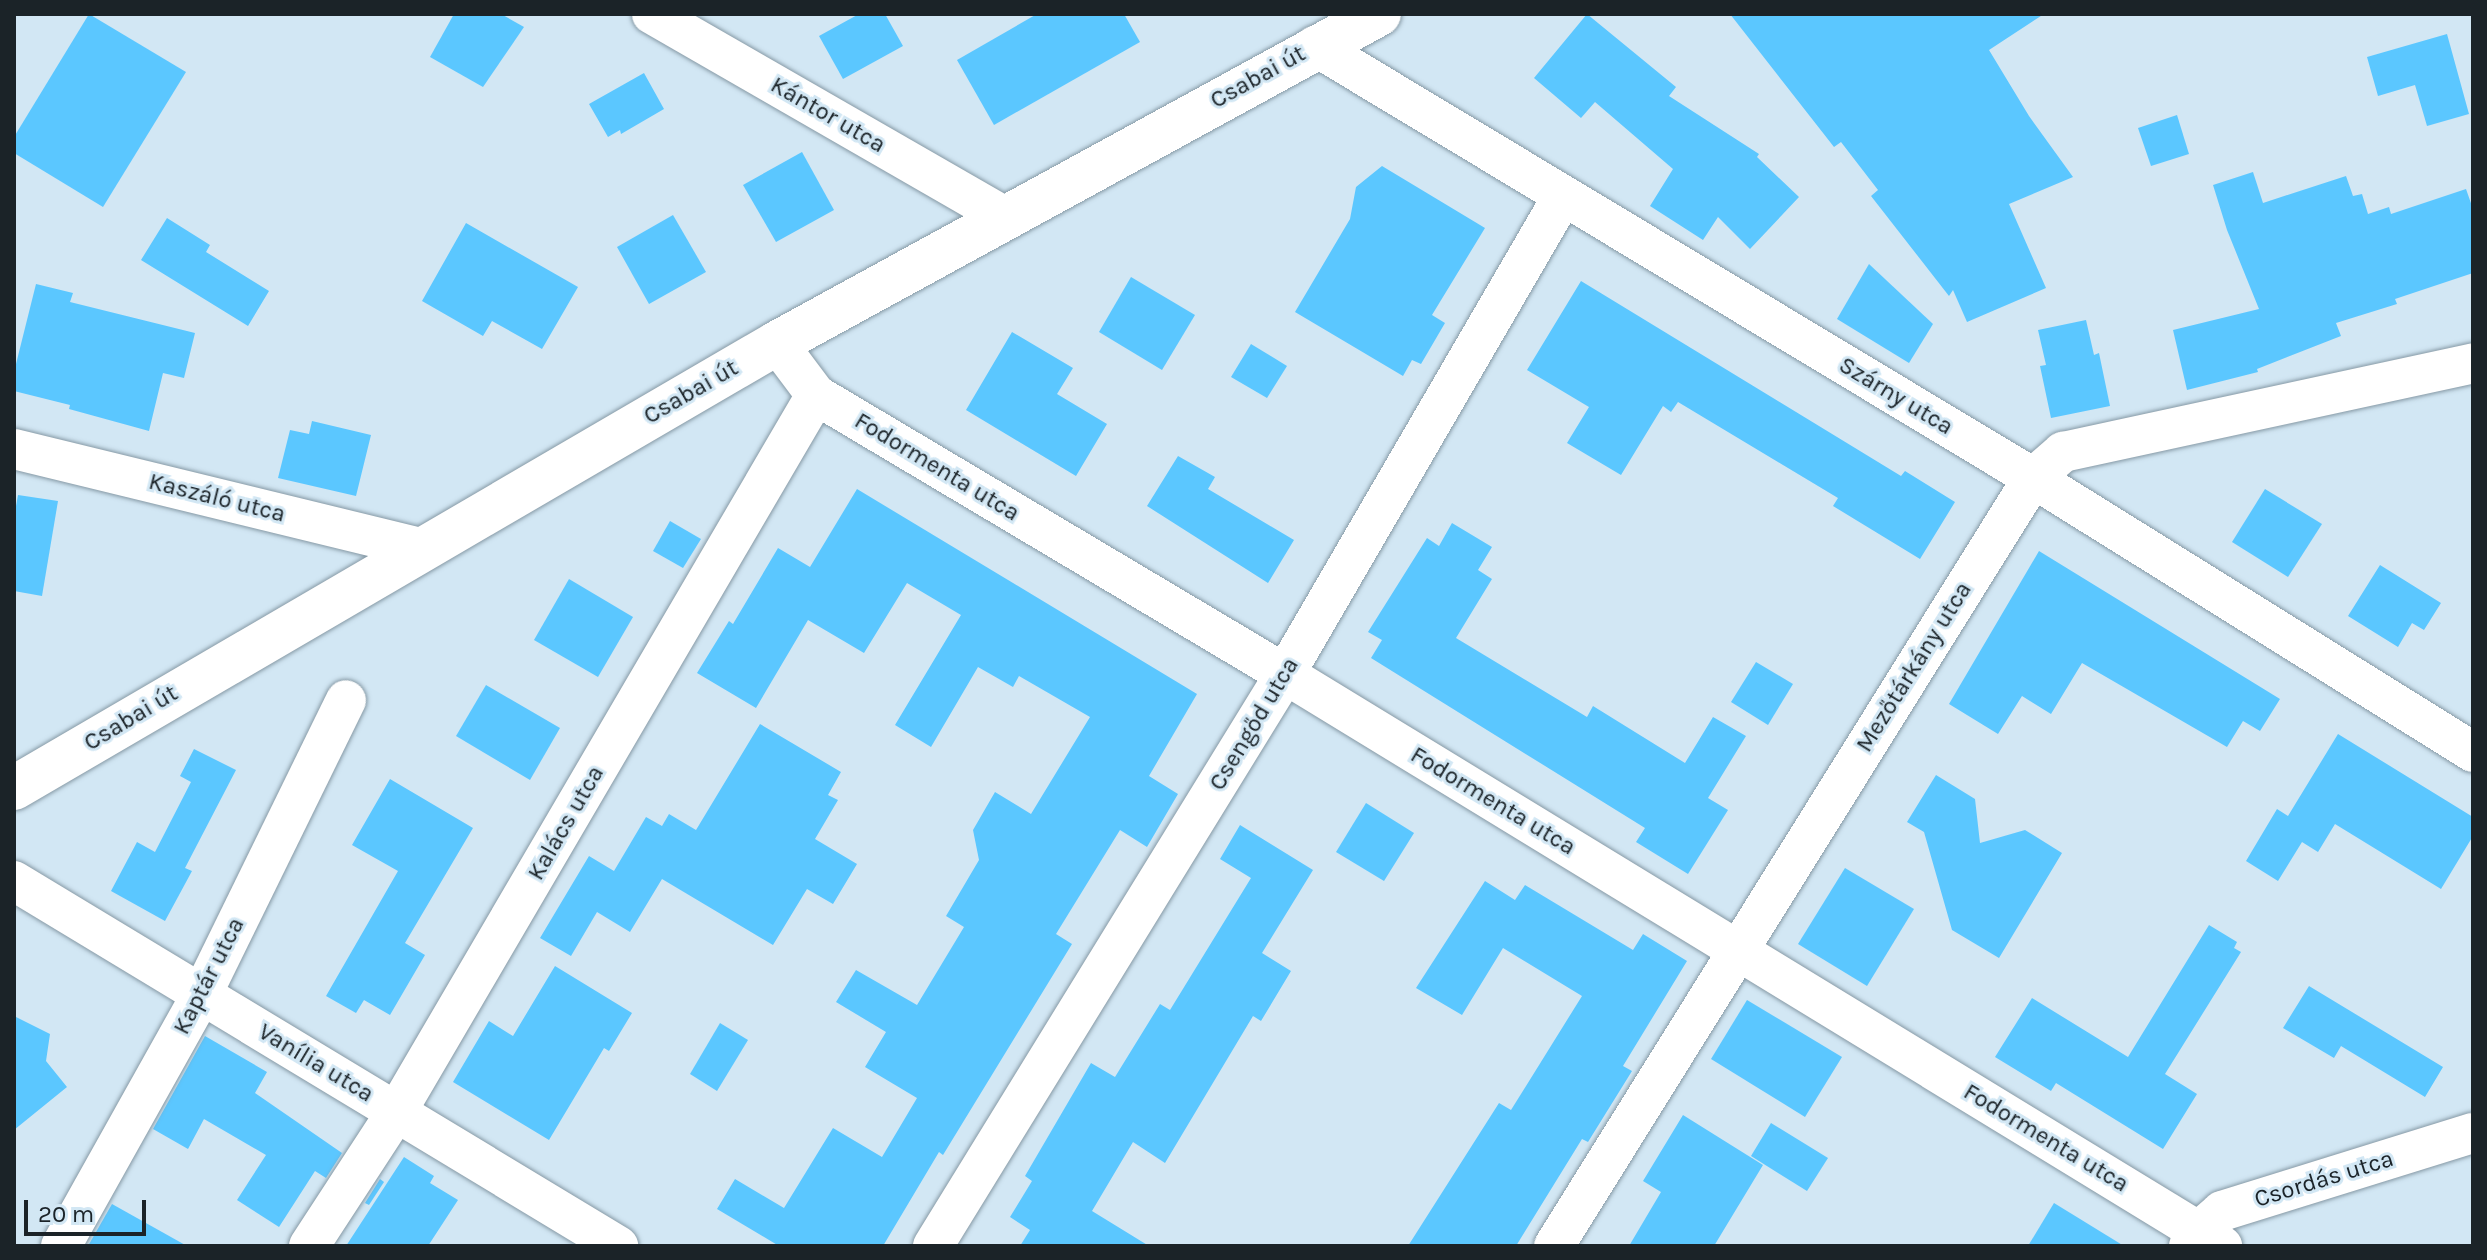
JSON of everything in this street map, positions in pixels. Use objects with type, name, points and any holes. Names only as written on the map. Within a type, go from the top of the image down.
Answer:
[{"type":"main road","name":"Csabai út","points":[[14,788],[420,548],[777,343],[1003,216],[1379,14]]},
{"type":"street","name":"Kántor utca","points":[[680,19],[1003,216]]},
{"type":"street","name":"Szárny utca","points":[[1315,46],[2033,478],[2473,752]]},
{"type":"street","name":"Csengőd utca","points":[[933,1246],[1285,674],[1563,196]]},
{"type":"street","name":"Fodormenta utca","points":[[777,343],[816,395],[1285,674],[1737,949],[2203,1241]]},
{"type":"street","name":"Mezőtárkány utca","points":[[1554,1246],[2033,478],[2063,452],[2473,363]]},
{"type":"street","name":"Kalács utca","points":[[309,1246],[397,1111],[816,395]]},
{"type":"street","name":"Kaszáló utca","points":[[14,449],[420,548]]},
{"type":"street","name":"Kaptár utca","points":[[61,1246],[202,994],[346,700]]},
{"type":"street","name":"Vanília utca","points":[[14,881],[618,1246]]},
{"type":"street","name":"Csordás utca","points":[[2203,1241],[2222,1211],[2473,1133]]},
{"type":"building","points":[[89,14],[186,72],[103,207],[14,153],[14,137]]},
{"type":"building","points":[[454,14],[501,14],[524,27],[483,87],[430,57]]},
{"type":"building","points":[[859,14],[885,14],[903,46],[843,79],[819,36]]},
{"type":"building","points":[[1037,14],[1124,14],[1140,42],[994,125],[957,60]]},
{"type":"building","points":[[1587,14],[1676,87],[1669,96],[1759,154],[1757,157],[1799,197],[1750,249],[1718,217],[1703,240],[1650,206],[1673,169],[1595,102],[1581,118],[1534,78]]},
{"type":"building","points":[[1730,14],[2044,14],[1989,50],[2029,116],[2073,177],[2009,204],[2046,288],[1967,322],[1953,290],[1949,296],[1871,196],[1878,190],[1841,142],[1834,147]]},
{"type":"building","points":[[2447,34],[2469,114],[2427,126],[2415,85],[2378,96],[2367,57]]},
{"type":"building","points":[[644,73],[664,109],[621,134],[620,130],[608,137],[589,104]]},
{"type":"building","points":[[2177,115],[2189,154],[2151,166],[2138,128]]},
{"type":"building","points":[[802,152],[834,210],[776,242],[743,185]]},
{"type":"building","points":[[1382,166],[1485,228],[1432,315],[1445,323],[1421,364],[1412,360],[1403,376],[1295,312],[1350,219],[1356,187]]},
{"type":"building","points":[[2253,172],[2263,203],[2346,176],[2353,196],[2362,194],[2368,214],[2389,207],[2391,214],[2466,189],[2473,209],[2473,273],[2395,299],[2397,304],[2336,323],[2341,336],[2257,369],[2258,372],[2187,390],[2173,330],[2259,309],[2227,230],[2213,185]]},
{"type":"building","points":[[673,215],[706,272],[649,304],[617,247]]},
{"type":"building","points":[[167,218],[210,245],[206,252],[269,291],[248,326],[141,260]]},
{"type":"building","points":[[466,223],[578,287],[542,349],[492,321],[483,336],[422,301]]},
{"type":"building","points":[[1869,264],[1933,324],[1909,363],[1837,319]]},
{"type":"building","points":[[1131,277],[1195,315],[1162,370],[1099,332]]},
{"type":"building","points":[[1581,281],[1901,476],[1905,471],[1955,502],[1920,559],[1833,506],[1838,498],[1678,402],[1671,412],[1663,406],[1621,475],[1567,443],[1589,407],[1527,370]]},
{"type":"building","points":[[36,284],[73,293],[70,302],[195,333],[184,378],[163,373],[149,431],[69,409],[70,405],[14,391],[14,372]]},
{"type":"building","points":[[2086,320],[2094,355],[2099,353],[2110,406],[2051,418],[2040,366],[2046,365],[2038,330]]},
{"type":"building","points":[[1012,332],[1073,368],[1057,394],[1107,424],[1076,476],[966,410]]},
{"type":"building","points":[[1251,344],[1287,366],[1267,398],[1231,377]]},
{"type":"building","points":[[312,421],[371,435],[356,496],[278,478],[290,430],[309,434]]},
{"type":"building","points":[[1178,456],[1215,477],[1208,489],[1294,540],[1268,583],[1147,506]]},
{"type":"building","points":[[857,489],[1197,694],[1149,776],[1178,794],[1147,847],[1120,830],[1056,934],[1072,944],[943,1155],[939,1152],[883,1246],[779,1246],[717,1209],[735,1179],[784,1208],[833,1128],[882,1157],[917,1098],[865,1067],[886,1032],[836,1002],[856,970],[917,1005],[964,927],[946,916],[979,860],[973,830],[995,792],[1031,814],[1090,717],[1019,676],[1013,687],[978,667],[931,747],[895,725],[961,615],[907,583],[864,653],[808,620],[756,708],[697,673],[729,621],[733,624],[778,548],[810,567]]},
{"type":"building","points":[[2265,489],[2322,524],[2288,577],[2232,542]]},
{"type":"building","points":[[18,495],[58,501],[42,596],[14,591],[14,517]]},
{"type":"building","points":[[670,521],[701,539],[683,568],[653,551]]},
{"type":"building","points":[[1452,523],[1492,547],[1478,570],[1492,579],[1456,638],[1587,717],[1593,706],[1685,763],[1713,717],[1746,736],[1708,798],[1728,810],[1688,874],[1636,842],[1645,828],[1371,658],[1382,640],[1368,632],[1427,538],[1439,546]]},
{"type":"building","points":[[2039,551],[2280,699],[2260,731],[2243,721],[2227,747],[2082,663],[2051,714],[2022,696],[1998,734],[1949,704]]},
{"type":"building","points":[[2380,565],[2441,603],[2424,630],[2412,623],[2398,647],[2348,616]]},
{"type":"building","points":[[569,579],[633,617],[598,677],[534,640]]},
{"type":"building","points":[[1756,662],[1793,684],[1768,725],[1731,702]]},
{"type":"building","points":[[486,685],[560,728],[530,780],[456,736]]},
{"type":"building","points":[[760,724],[841,772],[828,795],[838,800],[815,839],[857,864],[833,904],[807,889],[773,945],[662,879],[630,932],[597,912],[571,956],[540,938],[589,856],[614,871],[646,817],[662,826],[669,814],[696,830]]},
{"type":"building","points":[[2338,734],[2473,817],[2473,836],[2441,889],[2335,824],[2318,852],[2302,842],[2278,881],[2246,861],[2277,809],[2288,816]]},
{"type":"building","points":[[194,749],[236,770],[185,868],[192,871],[165,921],[111,891],[137,842],[155,852],[191,782],[180,776]]},
{"type":"building","points":[[1936,775],[1975,799],[1980,843],[2025,830],[2062,853],[1999,958],[1952,930],[1924,832],[1907,822]]},
{"type":"building","points":[[390,779],[473,828],[405,943],[425,955],[390,1015],[364,1000],[356,1013],[326,996],[398,871],[352,845]]},
{"type":"building","points":[[1366,803],[1414,833],[1384,881],[1336,852]]},
{"type":"building","points":[[1240,825],[1313,870],[1262,953],[1291,971],[1261,1021],[1253,1016],[1165,1163],[1133,1142],[1092,1211],[1149,1246],[1020,1246],[1030,1230],[1010,1217],[1032,1181],[1025,1176],[1091,1063],[1115,1077],[1160,1004],[1170,1010],[1251,878],[1220,859]]},
{"type":"building","points":[[1845,868],[1914,909],[1867,986],[1798,944]]},
{"type":"building","points":[[1485,881],[1515,900],[1525,885],[1633,950],[1643,934],[1687,961],[1623,1066],[1632,1071],[1588,1142],[1582,1139],[1516,1246],[1408,1246],[1499,1103],[1511,1110],[1582,996],[1503,948],[1462,1015],[1416,988]]},
{"type":"building","points":[[2209,925],[2237,942],[2234,948],[2241,952],[2165,1074],[2197,1094],[2163,1149],[2056,1083],[2051,1091],[1995,1057],[2032,998],[2128,1057]]},
{"type":"building","points":[[555,966],[632,1013],[609,1051],[604,1048],[549,1140],[453,1082],[489,1021],[513,1036]]},
{"type":"building","points":[[2309,986],[2443,1067],[2425,1097],[2341,1046],[2334,1058],[2283,1028]]},
{"type":"building","points":[[1747,1000],[1842,1057],[1805,1117],[1711,1059]]},
{"type":"building","points":[[14,1016],[50,1034],[46,1061],[67,1087],[14,1130]]},
{"type":"building","points":[[720,1023],[748,1040],[717,1091],[690,1074]]},
{"type":"building","points":[[205,1036],[267,1072],[255,1093],[342,1153],[326,1178],[315,1171],[279,1227],[237,1200],[266,1155],[204,1119],[188,1149],[153,1129]]},
{"type":"building","points":[[1683,1115],[1763,1165],[1714,1246],[1629,1246],[1661,1192],[1643,1181]]},
{"type":"building","points":[[1771,1123],[1828,1158],[1807,1191],[1751,1156]]},
{"type":"building","points":[[404,1157],[434,1176],[430,1183],[458,1200],[428,1246],[346,1246]]},
{"type":"building","points":[[380,1179],[384,1182],[369,1205],[365,1203]]},
{"type":"building","points":[[2054,1203],[2124,1246],[2028,1246]]},
{"type":"building","points":[[112,1204],[187,1246],[88,1246]]}]
